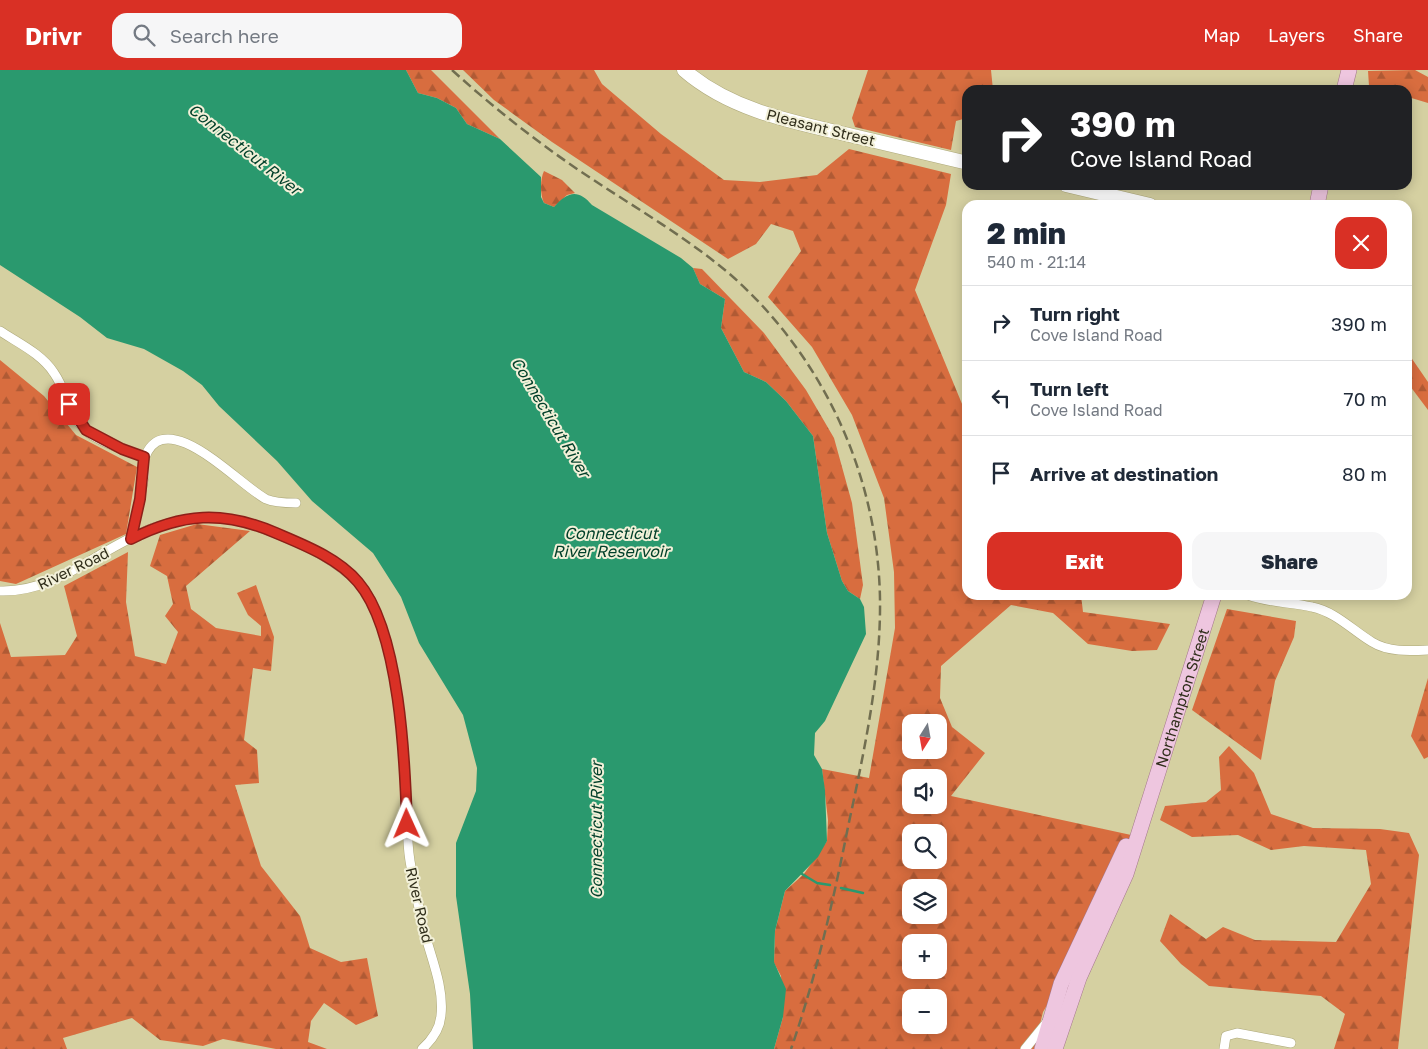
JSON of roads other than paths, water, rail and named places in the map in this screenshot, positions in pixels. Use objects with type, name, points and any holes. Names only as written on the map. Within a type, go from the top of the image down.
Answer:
[{"type":"main road","points":[[1345,85],[1349,70]]},
{"type":"main road","name":"Northampton Street","points":[[1148,799],[1212,600]]},
{"type":"main road","points":[[1042,1049],[1050,1018],[1068,967],[1148,799]]},
{"type":"main road","points":[[1055,1049],[1079,978],[1126,874],[1148,799]]},
{"type":"street","name":"Pleasant Street","points":[[684,70],[703,86],[730,101],[764,113],[962,162]]},
{"type":"street","points":[[1084,190],[1119,200]]},
{"type":"street","points":[[0,331],[34,352],[54,372],[69,404],[86,430],[122,449],[144,457]]},
{"type":"street","points":[[131,539],[140,499],[144,457],[156,442],[164,437],[175,439],[205,454],[267,499],[296,503]]},
{"type":"street","name":"River Road","points":[[0,591],[20,592],[58,579],[151,529],[190,517],[224,518],[257,525],[297,542],[332,561],[357,581],[372,604],[383,632],[394,680],[403,747],[407,842],[425,932],[440,985],[442,1016],[436,1032],[422,1049]]},
{"type":"street","points":[[1271,600],[1313,607],[1326,612],[1374,643],[1396,650],[1428,650]]},
{"type":"street","points":[[1025,1049],[1050,1018]]},
{"type":"street","points":[[1224,1049],[1226,1036],[1237,1033],[1291,1043]]},
{"type":"water","name":"Connecticut River Reservoir","points":[[0,70],[406,70],[418,93],[437,98],[456,108],[467,124],[500,139],[541,177],[541,197],[544,203],[554,207],[568,195],[577,194],[582,196],[592,205],[681,258],[693,268],[700,284],[725,299],[721,328],[744,372],[766,382],[786,401],[813,436],[827,533],[842,581],[848,591],[860,599],[864,607],[866,634],[825,721],[815,733],[814,755],[822,769],[825,790],[827,841],[818,857],[785,891],[775,931],[774,962],[786,989],[783,1017],[774,1049],[473,1049],[470,994],[456,896],[456,843],[476,791],[477,768],[463,715],[419,643],[401,597],[373,553],[312,501],[277,461],[219,406],[202,385],[183,371],[144,349],[107,338],[80,317],[0,265]]},
{"type":"waterway","points":[[802,874],[817,883],[830,885]]},
{"type":"waterway","points":[[841,888],[863,893]]},
{"type":"railway","points":[[452,70],[537,141],[716,262],[765,308],[794,344],[819,382],[840,422],[857,464],[869,508],[877,553],[880,628],[875,685],[860,770],[830,911],[816,967],[791,1049]]},
{"type":"water label","name":"Connecticut River","points":[[245,149]]},
{"type":"water label","name":"Connecticut River","points":[[551,417]]},
{"type":"water label","name":"Connecticut River","points":[[596,830]]}]
